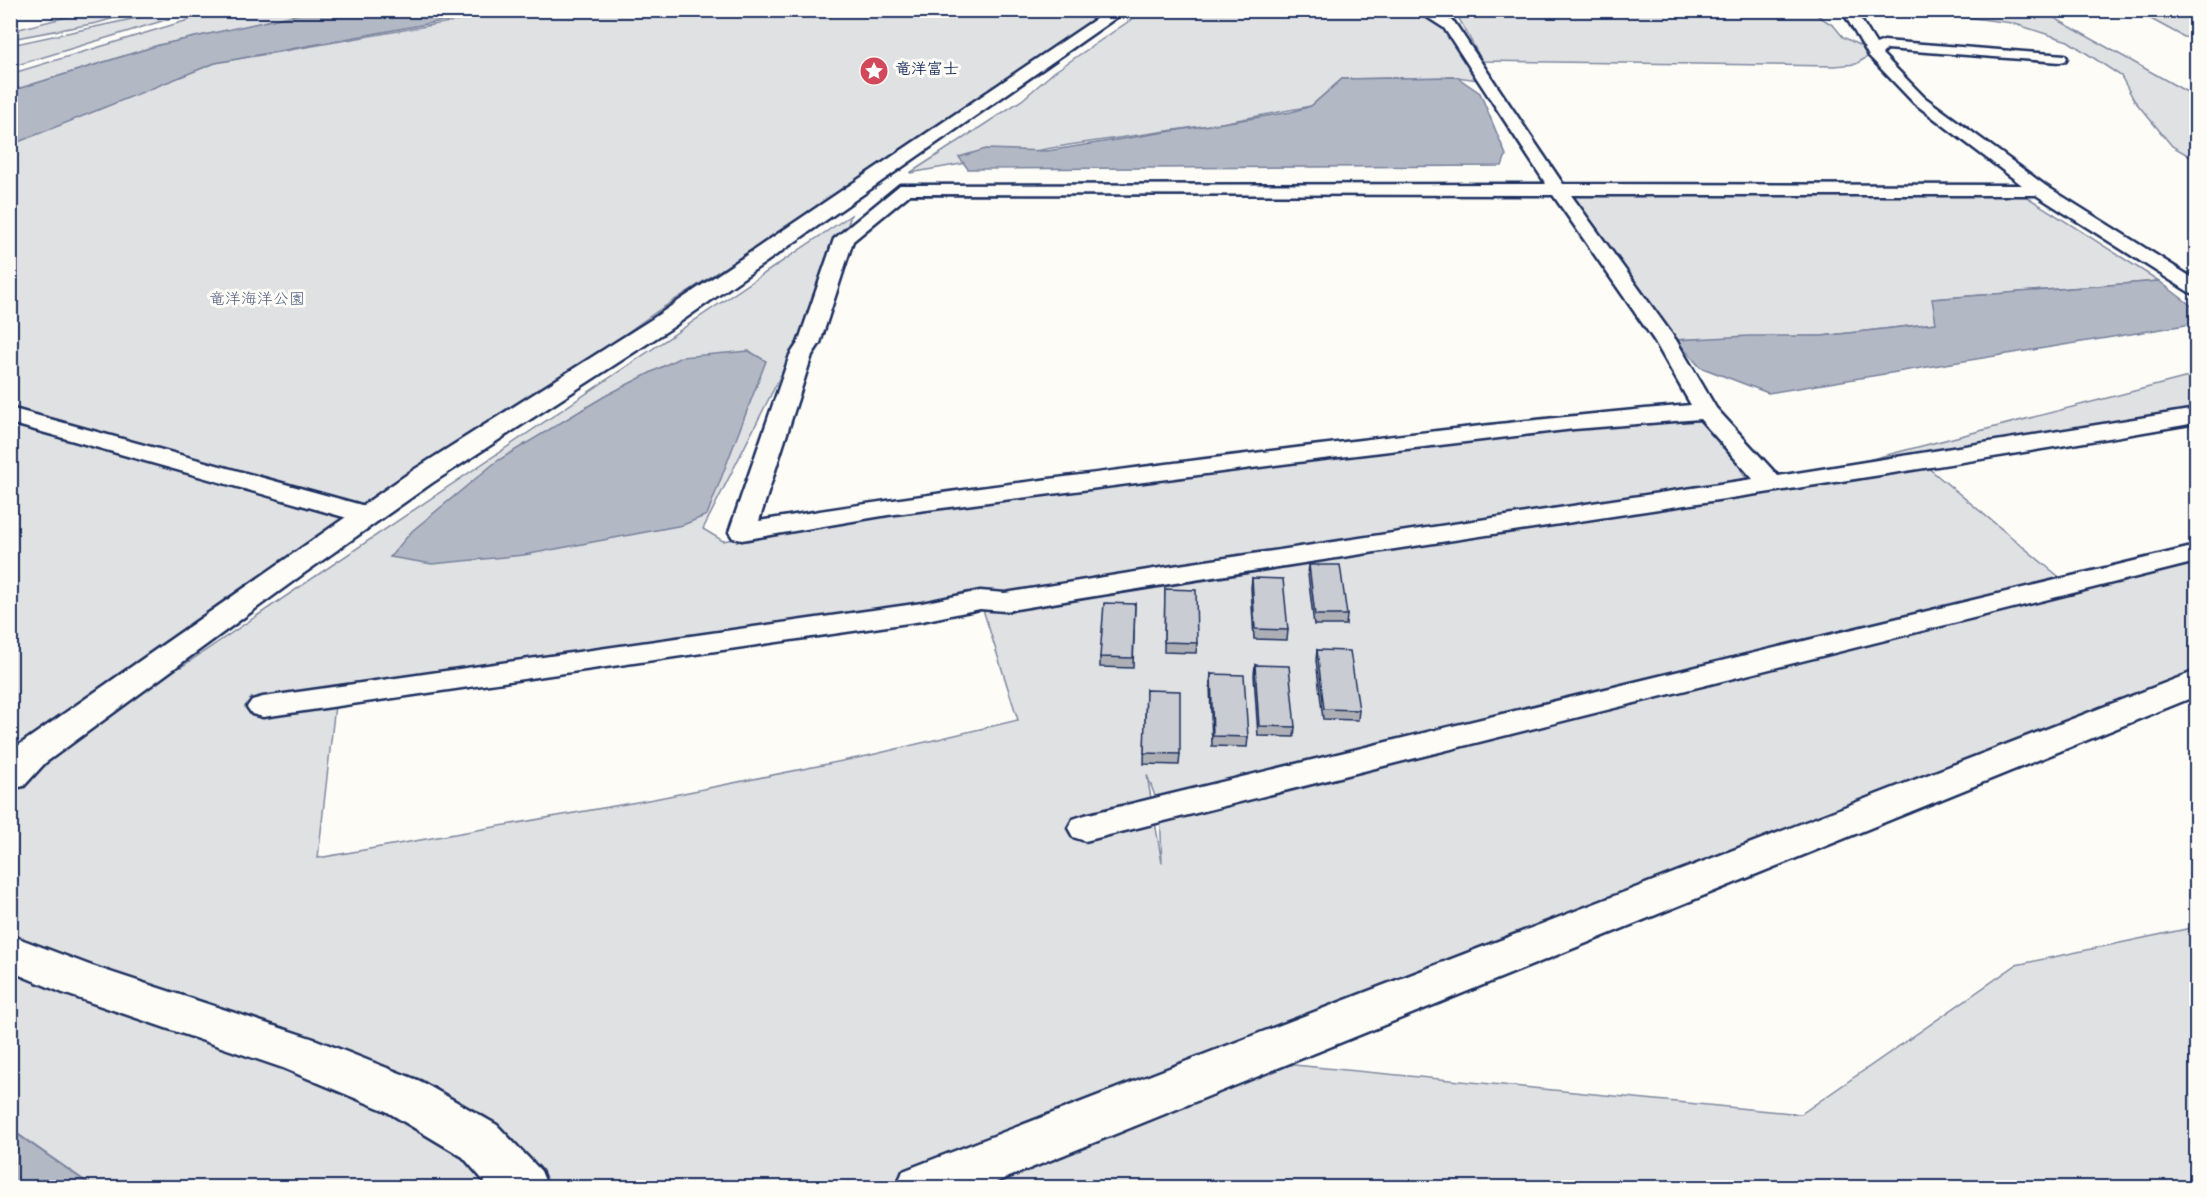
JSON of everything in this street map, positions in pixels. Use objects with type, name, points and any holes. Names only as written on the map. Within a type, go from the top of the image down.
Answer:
[{"type":"street","points":[[10,776],[42,747],[422,477],[661,324],[1120,10]]},
{"type":"street","points":[[1422,10],[1449,25],[1557,188],[1665,340],[1706,411],[1772,484]]},
{"type":"street","points":[[1850,12],[1874,53],[1919,100],[2040,190],[2196,288]]},
{"type":"street","points":[[1874,53],[1884,45],[2060,58]]},
{"type":"street","points":[[1706,411],[1574,422],[898,505],[742,532],[801,355],[809,344],[844,239],[906,189],[2040,190]]},
{"type":"street","points":[[10,415],[367,515]]},
{"type":"street","points":[[263,707],[921,612],[980,600],[1005,602],[1179,573],[1772,484],[2196,416]]},
{"type":"street","points":[[1085,828],[2196,554]]},
{"type":"street","points":[[921,1188],[2196,683]]},
{"type":"street","points":[[10,952],[79,980],[297,1053],[403,1096],[480,1141],[523,1188]]},
{"type":"green space","points":[[1414,10],[1412,13],[1427,13],[1445,22],[1486,81],[1457,77],[1342,79],[1311,106],[1216,124],[1069,145],[910,173],[1022,100],[1054,72],[1144,11]]},
{"type":"green space","points":[[90,11],[139,11],[97,23],[11,39],[11,31]]},
{"type":"green space","points":[[157,11],[195,11],[11,67],[11,45],[155,14]]},
{"type":"green space","points":[[218,11],[317,11],[159,45],[11,91],[10,74]]},
{"type":"green space","name":"竜洋海洋公園","points":[[512,11],[1113,11],[1103,22],[656,312],[169,657],[181,667],[851,215],[833,272],[703,529],[723,541],[992,494],[1706,411],[1752,488],[2196,375],[2196,415],[1836,474],[1921,462],[2069,585],[2196,554],[2196,683],[1307,1034],[1253,1061],[1801,1114],[2016,965],[2196,927],[2196,1187],[94,1187],[11,1129],[11,142],[215,63]],"holes":[[[980,600],[1018,720],[867,756],[654,799],[318,858],[336,696]],[[1147,775],[1160,809],[1162,863]]]},
{"type":"green space","points":[[1455,11],[1811,11],[1834,26],[1843,37],[1874,53],[1856,64],[1834,66],[1482,61]]},
{"type":"green space","points":[[1917,11],[2042,11],[2196,97],[2196,160],[2172,146],[2134,100],[2121,76],[2068,41],[2012,23]]},
{"type":"green space","points":[[2175,11],[2196,11],[2196,38],[2184,37],[2149,18],[2178,13]]},
{"type":"green space","points":[[1557,188],[2016,190],[2159,281],[1933,299],[1936,323],[1822,336],[1665,340]]},
{"type":"shaded area","points":[[317,10],[521,11],[443,21],[215,63],[11,145],[11,91],[159,45]]},
{"type":"shaded area","points":[[1457,77],[1480,93],[1506,155],[1502,166],[968,169],[959,157],[986,149],[1047,151],[1291,112],[1311,106],[1342,79]]},
{"type":"shaded area","points":[[2159,281],[2196,309],[2196,320],[2186,325],[1768,393],[1700,367],[1676,340],[1749,336],[1822,336],[1936,323],[1932,299]]},
{"type":"shaded area","points":[[749,351],[766,361],[707,515],[683,525],[524,555],[432,564],[390,557],[412,531],[497,461],[605,396],[681,357]]},
{"type":"shaded area","points":[[11,1130],[93,1187],[11,1187]]},
{"type":"building","points":[[1309,565],[1340,565],[1347,615],[1315,615]]},
{"type":"building","points":[[1252,578],[1283,579],[1288,630],[1255,629]]},
{"type":"building","points":[[1165,589],[1196,590],[1197,643],[1164,642]]},
{"type":"building","points":[[1104,603],[1135,604],[1133,658],[1100,657]]},
{"type":"building","points":[[1317,650],[1350,651],[1359,710],[1324,709]]},
{"type":"building","points":[[1255,665],[1289,666],[1295,727],[1259,726]]},
{"type":"building","points":[[1211,674],[1244,675],[1248,737],[1213,736]]},
{"type":"building","points":[[1146,690],[1180,691],[1180,754],[1144,753]]},
{"type":"place","name":"竜洋富士","points":[[874,71]]}]
